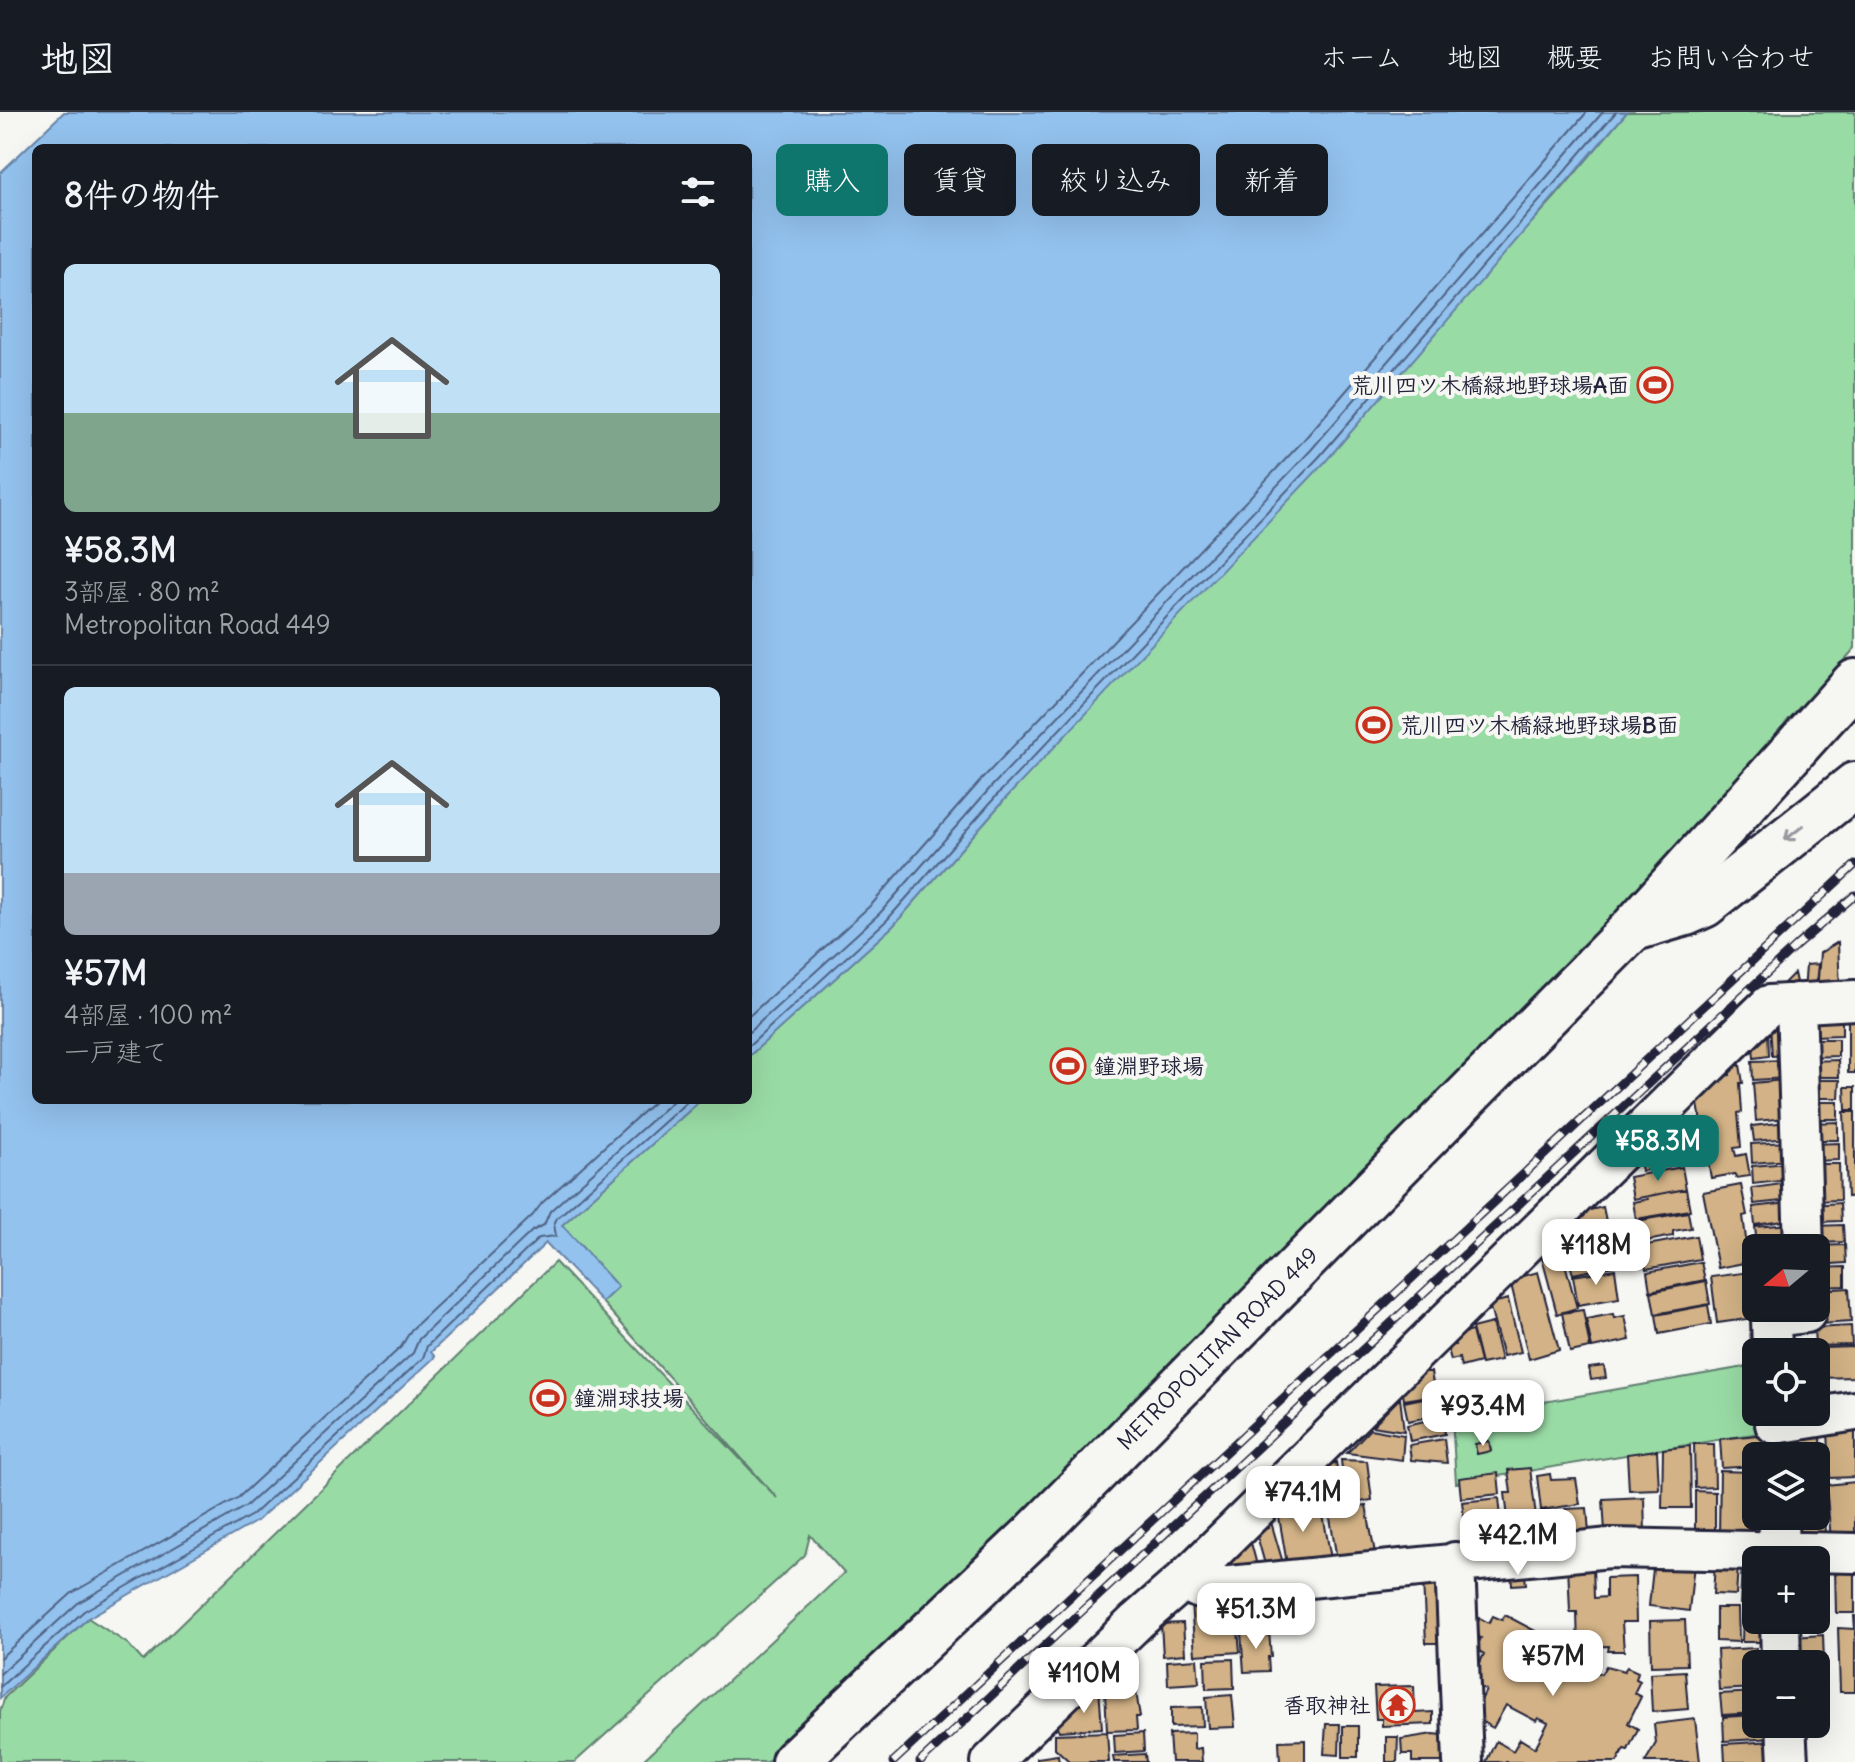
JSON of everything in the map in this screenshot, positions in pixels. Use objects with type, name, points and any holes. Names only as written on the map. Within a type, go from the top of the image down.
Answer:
[{"type":"main road","name":"METROPOLITAN ROAD 449","points":[[794,1762],[1030,1538],[1633,928],[1855,682]]},
{"type":"main road","name":"METROPOLITAN ROAD 449","points":[[1633,928],[1704,905],[1855,785]]},
{"type":"street","points":[[991,1762],[1137,1621],[1183,1581],[1769,1005],[1855,1000]]},
{"type":"street","points":[[1796,1003],[1804,1234]]},
{"type":"street","points":[[1775,1431],[1855,1411]]},
{"type":"street","points":[[1183,1581],[1200,1589],[1610,1548],[1779,1542],[1855,1553]]},
{"type":"street","points":[[1455,1562],[1463,1762]]},
{"type":"street","points":[[1787,1738],[1788,1762]]},
{"type":"green space","points":[[1627,112],[1855,112],[1855,648],[1590,945],[901,1637],[767,1762],[641,1762],[844,1573],[810,1535],[805,1555],[575,1762],[0,1762],[0,1711],[5,1697],[88,1618],[128,1644],[143,1661],[555,1262],[777,1498],[602,1302],[618,1287],[562,1225],[697,1104],[752,1104],[752,1053],[893,926],[1005,799],[1555,197]]},
{"type":"green space","points":[[1742,1367],[1742,1426],[1766,1426],[1766,1432],[1456,1483],[1452,1418]]},
{"type":"water","points":[[64,112],[1627,112],[1325,462],[1005,799],[893,926],[752,1053],[752,144],[32,144],[32,1104],[697,1104],[562,1225],[618,1287],[602,1302],[546,1243],[431,1352],[435,1357],[257,1521],[88,1618],[0,1698],[0,173]]},
{"type":"building","points":[[1838,942],[1840,991],[1817,992],[1820,953]]},
{"type":"building","points":[[1818,964],[1815,993],[1804,992],[1806,965]]},
{"type":"building","points":[[1794,973],[1797,987],[1779,988]]},
{"type":"building","points":[[1813,1019],[1842,1019],[1842,1035],[1813,1036]]},
{"type":"building","points":[[1848,1019],[1855,1019],[1855,1073],[1848,1073]]},
{"type":"building","points":[[1784,1023],[1786,1055],[1772,1056],[1770,1024]]},
{"type":"building","points":[[1768,1033],[1769,1056],[1754,1058],[1752,1034]]},
{"type":"building","points":[[1809,1039],[1838,1039],[1838,1056],[1809,1057]]},
{"type":"building","points":[[1786,1060],[1787,1078],[1753,1080],[1752,1061]]},
{"type":"building","points":[[1838,1060],[1839,1077],[1811,1077],[1810,1061]]},
{"type":"building","points":[[1740,1065],[1743,1083],[1740,1083],[1742,1112],[1738,1113],[1741,1147],[1734,1148],[1736,1156],[1746,1154],[1750,1176],[1736,1178],[1735,1174],[1711,1178],[1697,1098],[1703,1097],[1702,1091],[1713,1089],[1712,1084],[1722,1082],[1721,1076],[1730,1075],[1729,1066]]},
{"type":"building","points":[[1784,1080],[1787,1118],[1756,1121],[1753,1083]]},
{"type":"building","points":[[1810,1080],[1840,1080],[1839,1098],[1810,1098]]},
{"type":"building","points":[[1845,1087],[1855,1087],[1855,1110],[1846,1110]]},
{"type":"building","points":[[1810,1102],[1838,1102],[1838,1119],[1810,1119]]},
{"type":"building","points":[[1844,1112],[1855,1112],[1855,1196],[1847,1197]]},
{"type":"building","points":[[1787,1122],[1789,1138],[1754,1141],[1752,1126]]},
{"type":"building","points":[[1838,1122],[1838,1140],[1811,1140],[1811,1123]]},
{"type":"building","points":[[1680,1134],[1685,1163],[1642,1171],[1639,1158],[1654,1152],[1652,1139]]},
{"type":"building","points":[[1788,1142],[1789,1160],[1752,1163],[1751,1144]]},
{"type":"building","points":[[1839,1143],[1839,1160],[1811,1161],[1811,1144]]},
{"type":"building","points":[[1789,1163],[1790,1180],[1753,1184],[1752,1166]]},
{"type":"building","points":[[1812,1164],[1839,1164],[1840,1200],[1813,1201]]},
{"type":"building","points":[[1682,1167],[1686,1189],[1633,1199],[1629,1177]]},
{"type":"building","points":[[1789,1183],[1791,1200],[1754,1204],[1752,1188]]},
{"type":"building","points":[[1741,1185],[1747,1215],[1743,1216],[1745,1234],[1742,1234],[1742,1263],[1718,1268],[1703,1192]]},
{"type":"building","points":[[1686,1189],[1690,1210],[1636,1219],[1633,1202]]},
{"type":"building","points":[[1790,1203],[1790,1220],[1755,1225],[1753,1207]]},
{"type":"building","points":[[1840,1203],[1841,1221],[1815,1222],[1814,1205]]},
{"type":"building","points":[[1603,1207],[1610,1240],[1565,1246],[1562,1231],[1576,1228],[1575,1222],[1579,1221],[1577,1213]]},
{"type":"building","points":[[1688,1212],[1691,1228],[1673,1231],[1673,1236],[1641,1242],[1637,1221]]},
{"type":"building","points":[[1792,1224],[1793,1234],[1756,1234],[1755,1227]]},
{"type":"building","points":[[1843,1225],[1844,1242],[1830,1242],[1830,1234],[1814,1234],[1814,1226]]},
{"type":"building","points":[[1696,1236],[1700,1259],[1646,1269],[1642,1246]]},
{"type":"building","points":[[1594,1242],[1594,1247],[1609,1246],[1613,1266],[1573,1274],[1565,1248]]},
{"type":"building","points":[[1845,1245],[1846,1263],[1830,1264],[1830,1246]]},
{"type":"building","points":[[1561,1249],[1577,1308],[1557,1314],[1541,1254]]},
{"type":"building","points":[[1701,1262],[1705,1280],[1650,1291],[1647,1272]]},
{"type":"building","points":[[1845,1267],[1845,1286],[1830,1287],[1830,1268]]},
{"type":"building","points":[[1615,1269],[1619,1298],[1578,1305],[1573,1276]]},
{"type":"building","points":[[1538,1272],[1559,1350],[1529,1359],[1510,1280]]},
{"type":"building","points":[[1742,1273],[1742,1320],[1717,1323],[1711,1277]]},
{"type":"building","points":[[1706,1281],[1710,1304],[1655,1314],[1651,1292]]},
{"type":"building","points":[[1849,1288],[1851,1322],[1819,1324],[1830,1322],[1830,1289]]},
{"type":"building","points":[[1508,1299],[1521,1352],[1503,1356],[1489,1304]]},
{"type":"building","points":[[1708,1305],[1711,1324],[1659,1334],[1656,1315]]},
{"type":"building","points":[[1583,1310],[1590,1348],[1570,1352],[1562,1313]]},
{"type":"building","points":[[1613,1314],[1614,1318],[1625,1316],[1630,1340],[1592,1348],[1586,1319]]},
{"type":"building","points":[[1492,1323],[1501,1360],[1481,1364],[1472,1328]]},
{"type":"building","points":[[1851,1326],[1852,1345],[1830,1346],[1830,1338],[1815,1338],[1814,1328]]},
{"type":"building","points":[[1472,1331],[1480,1362],[1461,1367],[1459,1358],[1451,1360],[1447,1346],[1455,1345],[1452,1336]]},
{"type":"building","points":[[1854,1347],[1855,1377],[1830,1378],[1830,1348]]},
{"type":"building","points":[[1604,1366],[1606,1378],[1591,1380],[1589,1368]]},
{"type":"building","points":[[1425,1372],[1431,1372],[1435,1395],[1404,1400],[1403,1393]]},
{"type":"building","points":[[1438,1395],[1442,1414],[1408,1421],[1404,1402]]},
{"type":"building","points":[[1400,1398],[1404,1431],[1372,1426]]},
{"type":"building","points":[[1442,1417],[1445,1434],[1410,1441],[1407,1425]]},
{"type":"building","points":[[1370,1429],[1404,1435],[1402,1460],[1347,1453]]},
{"type":"building","points":[[1855,1429],[1855,1477],[1830,1478],[1828,1430]]},
{"type":"building","points":[[1767,1434],[1768,1442],[1742,1442],[1742,1467],[1722,1468],[1720,1439]]},
{"type":"building","points":[[1821,1438],[1821,1442],[1785,1442],[1785,1439]]},
{"type":"building","points":[[1444,1439],[1447,1463],[1411,1460],[1409,1445]]},
{"type":"building","points":[[1489,1441],[1491,1451],[1477,1454],[1475,1444]]},
{"type":"building","points":[[1694,1444],[1714,1444],[1715,1487],[1695,1488]]},
{"type":"building","points":[[1690,1446],[1691,1508],[1662,1508],[1663,1449]]},
{"type":"building","points":[[1657,1450],[1659,1489],[1629,1490],[1627,1454]]},
{"type":"building","points":[[1341,1460],[1367,1461],[1372,1500],[1346,1504]]},
{"type":"building","points":[[1336,1462],[1342,1504],[1327,1506],[1322,1469]]},
{"type":"building","points":[[1530,1468],[1539,1541],[1517,1544],[1516,1535],[1510,1535],[1505,1493],[1511,1493],[1508,1470]]},
{"type":"building","points":[[1720,1471],[1742,1472],[1742,1530],[1750,1530],[1750,1536],[1719,1536]]},
{"type":"building","points":[[1498,1473],[1500,1494],[1461,1498],[1459,1478]]},
{"type":"building","points":[[1550,1474],[1551,1480],[1576,1479],[1580,1504],[1541,1510],[1537,1476]]},
{"type":"building","points":[[1855,1482],[1855,1538],[1831,1539],[1830,1485]]},
{"type":"building","points":[[1695,1491],[1715,1492],[1715,1535],[1695,1534]]},
{"type":"building","points":[[1295,1496],[1300,1512],[1322,1509],[1331,1559],[1287,1564],[1278,1511]]},
{"type":"building","points":[[1644,1497],[1645,1533],[1605,1532],[1603,1499]]},
{"type":"building","points":[[1499,1498],[1503,1537],[1467,1541],[1462,1502]]},
{"type":"building","points":[[1366,1506],[1375,1553],[1337,1559],[1329,1512]]},
{"type":"building","points":[[1587,1508],[1589,1533],[1567,1534],[1565,1509]]},
{"type":"building","points":[[1562,1510],[1565,1537],[1543,1539],[1540,1512]]},
{"type":"building","points":[[1271,1522],[1283,1563],[1266,1568],[1256,1532],[1268,1528],[1267,1523]]},
{"type":"building","points":[[1753,1530],[1775,1530],[1775,1536],[1753,1536]]},
{"type":"building","points":[[1789,1530],[1825,1530],[1825,1536],[1789,1537]]},
{"type":"building","points":[[1250,1539],[1258,1569],[1229,1572],[1226,1562]]},
{"type":"building","points":[[1654,1559],[1694,1564],[1689,1611],[1649,1606]]},
{"type":"building","points":[[1742,1561],[1742,1604],[1740,1604]]},
{"type":"building","points":[[1593,1564],[1594,1598],[1606,1597],[1606,1578],[1635,1577],[1636,1622],[1622,1622],[1624,1651],[1608,1651],[1609,1646],[1578,1647],[1577,1612],[1570,1612],[1568,1565]]},
{"type":"building","points":[[1715,1564],[1738,1565],[1736,1595],[1713,1594]]},
{"type":"building","points":[[1855,1566],[1855,1613],[1836,1613],[1835,1567]]},
{"type":"building","points":[[1524,1568],[1526,1584],[1512,1585],[1511,1569]]},
{"type":"building","points":[[1423,1580],[1438,1580],[1441,1643],[1426,1643]]},
{"type":"building","points":[[1235,1599],[1240,1652],[1195,1655],[1191,1603]]},
{"type":"building","points":[[1243,1599],[1262,1599],[1263,1628],[1243,1629]]},
{"type":"building","points":[[1276,1607],[1286,1607],[1286,1626],[1277,1626]]},
{"type":"building","points":[[1716,1608],[1738,1608],[1739,1642],[1716,1641]]},
{"type":"building","points":[[1505,1615],[1541,1634],[1537,1641],[1564,1656],[1563,1668],[1578,1675],[1584,1666],[1601,1674],[1606,1666],[1624,1671],[1627,1667],[1638,1672],[1636,1679],[1640,1681],[1634,1693],[1641,1697],[1628,1723],[1638,1729],[1628,1750],[1624,1749],[1617,1762],[1486,1762],[1496,1741],[1513,1751],[1520,1739],[1535,1748],[1548,1723],[1538,1718],[1536,1721],[1506,1705],[1493,1728],[1470,1714],[1478,1707],[1486,1690],[1477,1685],[1476,1672],[1484,1654],[1476,1649],[1481,1638],[1472,1633],[1480,1618],[1489,1623],[1493,1616],[1502,1620]]},
{"type":"building","points":[[1685,1620],[1687,1665],[1651,1666],[1650,1621]]},
{"type":"building","points":[[1183,1623],[1185,1654],[1163,1656],[1161,1624]]},
{"type":"building","points":[[1838,1628],[1855,1629],[1855,1692],[1840,1692]]},
{"type":"building","points":[[1269,1631],[1269,1671],[1244,1672],[1241,1632]]},
{"type":"building","points":[[1742,1634],[1767,1634],[1767,1642],[1742,1642]]},
{"type":"building","points":[[1823,1635],[1824,1650],[1793,1650],[1793,1637]]},
{"type":"building","points":[[1756,1648],[1742,1650],[1742,1689],[1719,1690],[1717,1650]]},
{"type":"building","points":[[1197,1659],[1199,1683],[1168,1685],[1167,1661]]},
{"type":"building","points":[[1233,1659],[1234,1688],[1206,1689],[1205,1660]]},
{"type":"building","points":[[1122,1666],[1129,1674],[1118,1684],[1119,1689],[1135,1685],[1140,1717],[1136,1717],[1137,1730],[1107,1731],[1105,1691],[1101,1687]]},
{"type":"building","points":[[1685,1671],[1688,1709],[1652,1712],[1650,1673]]},
{"type":"building","points":[[1414,1686],[1415,1713],[1433,1712],[1433,1724],[1382,1726],[1382,1719],[1376,1719],[1374,1687]]},
{"type":"building","points":[[1099,1688],[1102,1728],[1059,1731],[1057,1726],[1094,1689]]},
{"type":"building","points":[[1742,1693],[1742,1714],[1722,1715],[1720,1694]]},
{"type":"building","points":[[1232,1695],[1235,1727],[1208,1728],[1206,1697]]},
{"type":"building","points":[[1202,1707],[1203,1726],[1171,1727],[1171,1708]]},
{"type":"building","points":[[1742,1716],[1742,1738],[1774,1738],[1724,1741],[1723,1717]]},
{"type":"building","points":[[1695,1719],[1700,1762],[1645,1762],[1656,1743],[1654,1724]]},
{"type":"building","points":[[1326,1724],[1340,1724],[1339,1755],[1324,1754]]},
{"type":"building","points":[[1343,1726],[1358,1726],[1358,1757],[1343,1757]]},
{"type":"building","points":[[1107,1732],[1109,1762],[1070,1762],[1055,1748],[1055,1734]]},
{"type":"building","points":[[1143,1733],[1144,1751],[1115,1753],[1114,1735]]},
{"type":"building","points":[[1194,1733],[1194,1749],[1201,1748],[1202,1762],[1171,1762],[1169,1734]]},
{"type":"building","points":[[1443,1735],[1446,1750],[1442,1751],[1443,1762],[1412,1762],[1412,1754],[1402,1754],[1401,1739]]},
{"type":"building","points":[[1386,1737],[1398,1737],[1397,1762],[1386,1762]]},
{"type":"building","points":[[1305,1740],[1305,1762],[1280,1762],[1279,1741]]},
{"type":"building","points":[[1776,1741],[1777,1762],[1725,1762],[1724,1744]]},
{"type":"building","points":[[1145,1754],[1146,1762],[1114,1762],[1113,1756]]},
{"type":"building","points":[[1058,1755],[1059,1762],[1037,1762],[1037,1758]]},
{"type":"railway","points":[[893,1762],[1855,865]]},
{"type":"railway","points":[[920,1762],[1797,945],[1855,895]]},
{"type":"place","name":"荒川四ツ木橋緑地野球場A面","points":[[1655,385]]},
{"type":"place","name":"荒川四ツ木橋緑地野球場B面","points":[[1374,725]]},
{"type":"place","name":"鐘淵野球場","points":[[1068,1066]]},
{"type":"place","name":"鐘淵球技場","points":[[548,1398]]},
{"type":"place","name":"香取神社","points":[[1397,1705]]}]
